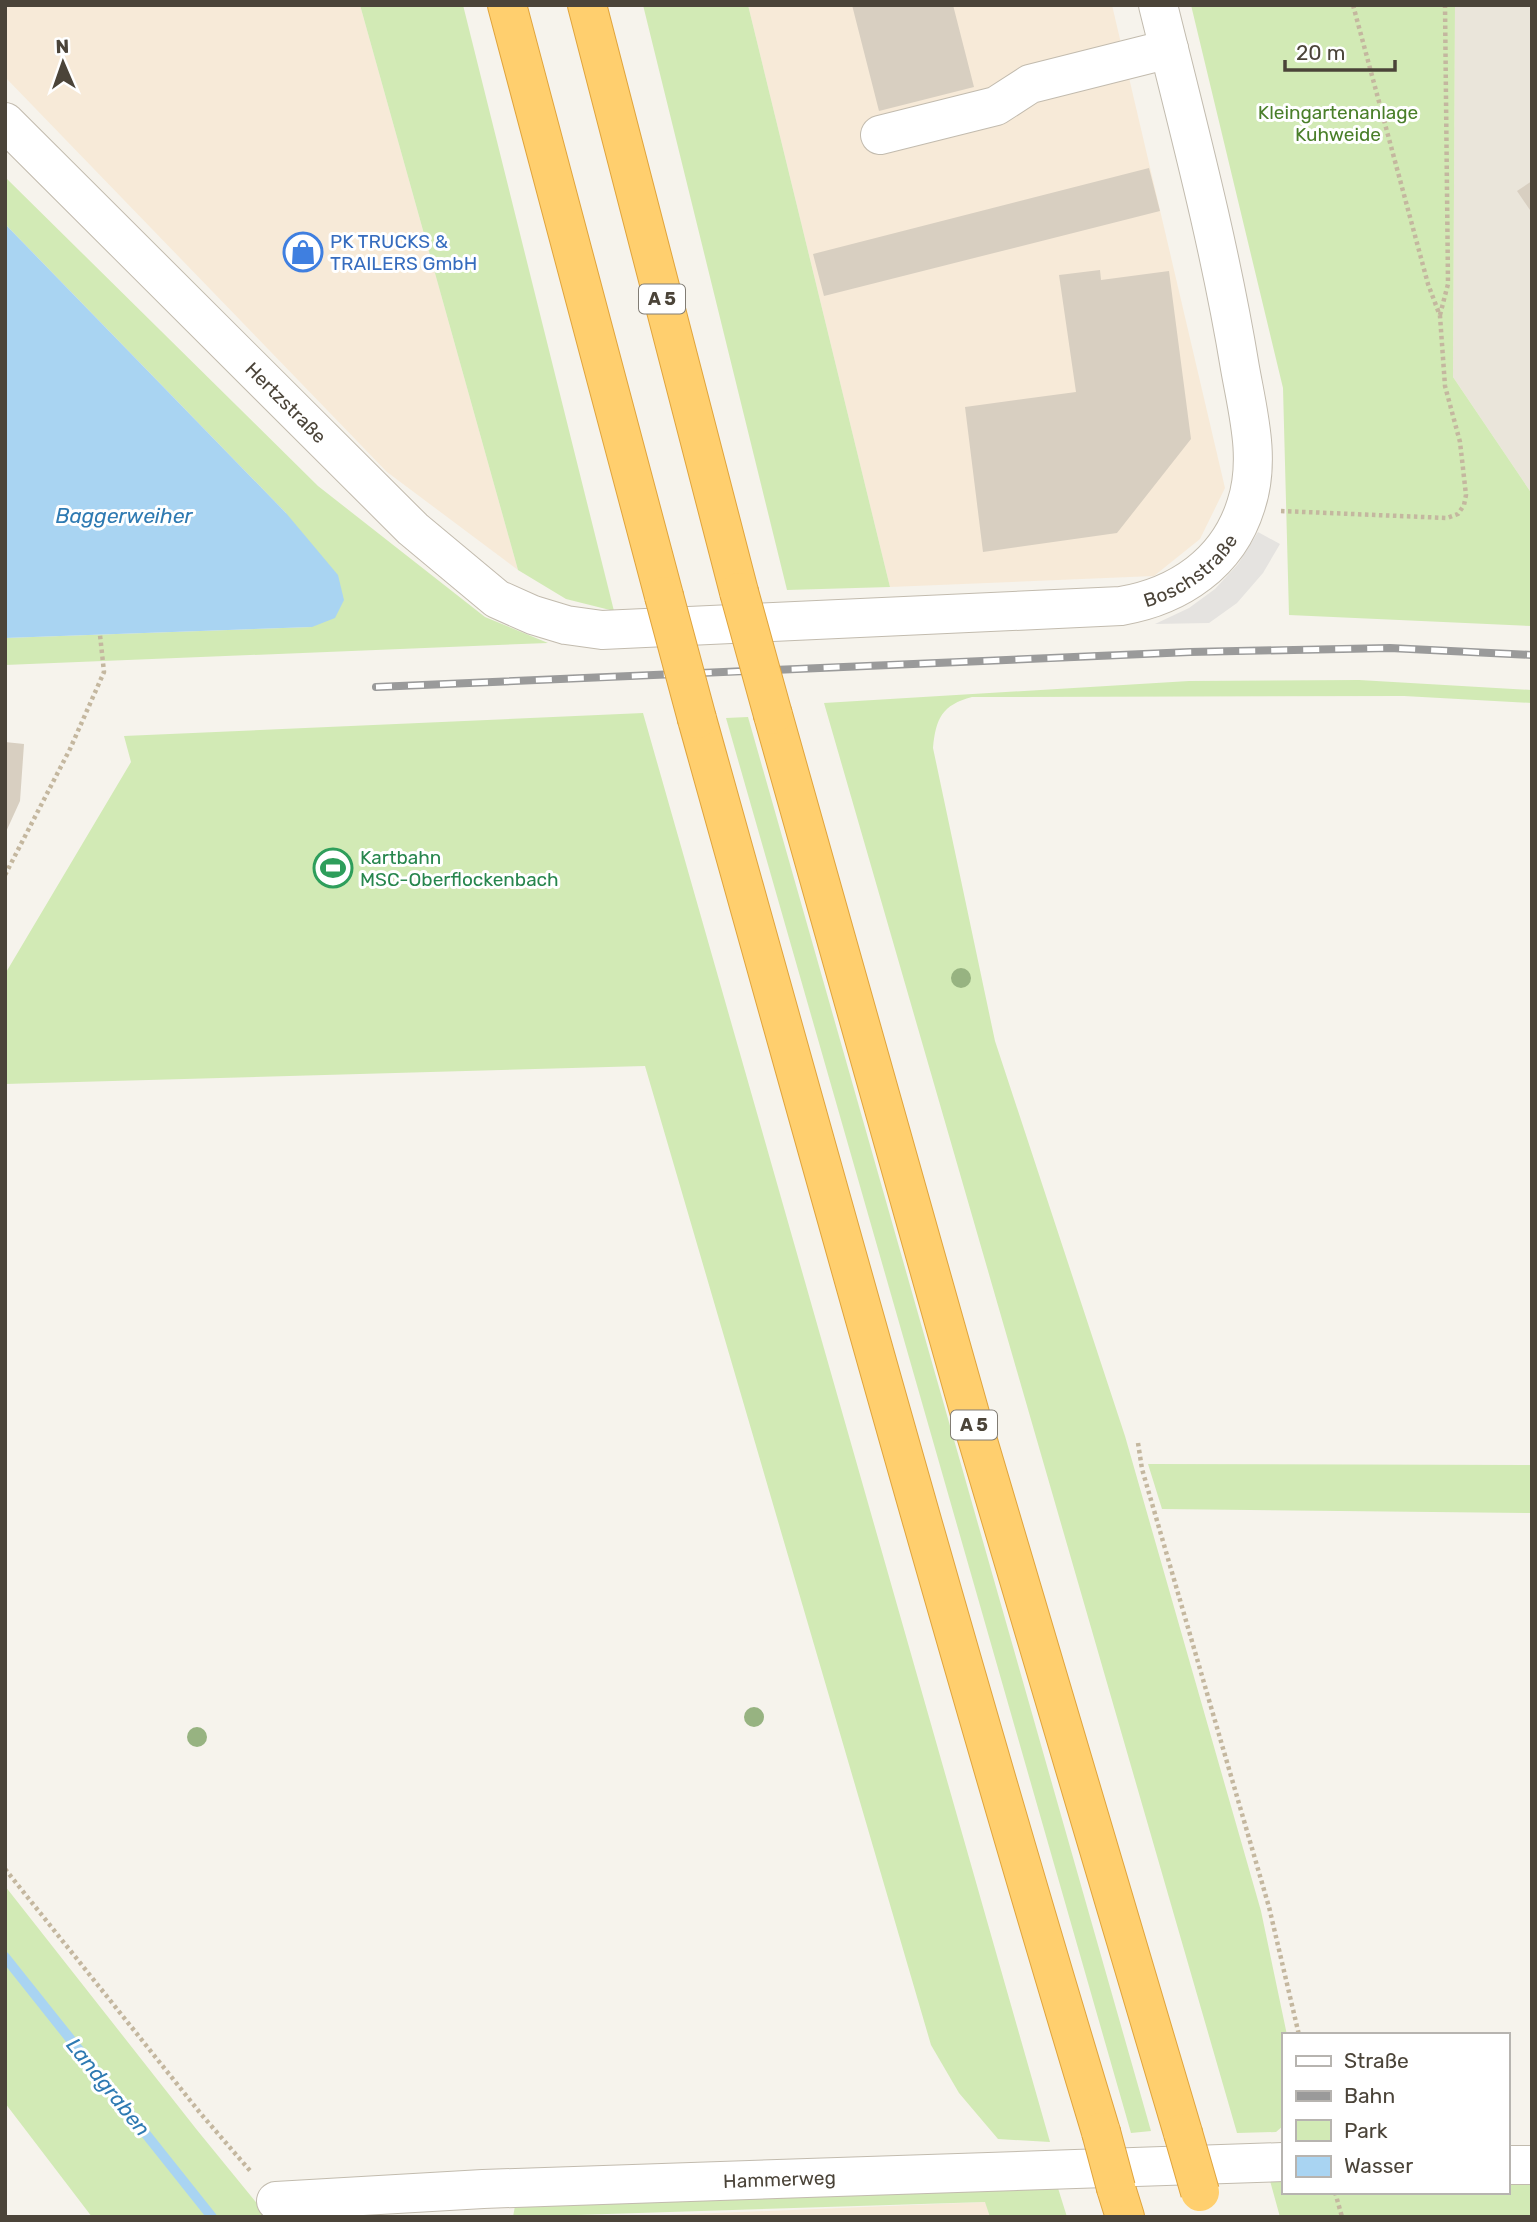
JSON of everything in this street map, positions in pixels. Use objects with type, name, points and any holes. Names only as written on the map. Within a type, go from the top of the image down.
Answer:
[{"type":"highway","points":[[507,5],[697,719],[901,1448],[1120,2203]]},
{"type":"highway","name":"A 5","points":[[587,5],[773,715],[969,1408],[1204,2204]]},
{"type":"street","name":"Boschstraße","points":[[602,630],[1121,606],[1148,602],[1175,590],[1201,572],[1220,554],[1246,505],[1252,477],[1253,444],[1211,220],[1158,5]]},
{"type":"street","points":[[880,135],[996,106],[1030,84],[1168,49]]},
{"type":"street","name":"Hertzstraße","points":[[5,122],[413,529],[497,599],[533,615],[566,625],[602,630]]},
{"type":"street","name":"Hammerweg","points":[[276,2200],[510,2188],[1282,2162]]},
{"type":"street","points":[[1509,2165],[1532,2165]]},
{"type":"path","points":[[1246,505],[1289,512],[1447,517],[1458,513],[1464,505],[1466,495],[1460,442],[1446,386],[1440,316],[1428,284],[1353,5]]},
{"type":"path","points":[[1440,316],[1448,284],[1445,5]]},
{"type":"path","points":[[5,875],[70,749],[104,673],[100,635]]},
{"type":"path","points":[[1138,1443],[1142,1469],[1269,1907],[1299,2033]]},
{"type":"path","points":[[5,1869],[201,2114],[276,2200]]},
{"type":"path","points":[[1336,2194],[1342,2217]]},
{"type":"shaded area","points":[[5,5],[360,5],[518,570],[387,472],[5,77]]},
{"type":"shaded area","points":[[748,5],[1112,5],[1225,488],[1200,539],[1154,576],[890,587]]},
{"type":"shaded area","points":[[1455,5],[1532,5],[1532,494],[1453,377]]},
{"type":"shaded area","points":[[1258,532],[1280,544],[1263,573],[1237,603],[1209,623],[1155,624],[1189,608],[1215,589],[1238,564]]},
{"type":"shaded area","points":[[986,2202],[990,2217],[618,2217]]},
{"type":"green space","points":[[360,5],[463,5],[614,611],[566,599],[518,570]]},
{"type":"green space","points":[[643,5],[748,5],[890,587],[787,590]]},
{"type":"green space","name":"Kleingartenanlage Kuhweide","points":[[1191,5],[1455,5],[1453,377],[1532,494],[1532,626],[1289,615],[1283,388]]},
{"type":"green space","points":[[5,177],[318,486],[485,617],[548,643],[5,665],[5,638],[312,627],[286,513],[5,224]]},
{"type":"green space","points":[[1359,680],[1532,690],[1532,703],[1404,696],[972,697],[947,709],[936,729],[933,748],[995,1041],[1125,1436],[1261,1911],[1287,2033],[1282,2033],[1282,2127],[1276,2132],[1237,2133],[824,703],[1189,681]]},
{"type":"green space","points":[[643,713],[1050,2142],[998,2139],[959,2093],[931,2045],[645,1066],[5,1084],[5,974],[131,762],[124,736]]},
{"type":"green space","points":[[748,717],[1151,2131],[1131,2133],[726,718]]},
{"type":"green space","points":[[1148,1464],[1532,1465],[1532,1513],[1162,1509]]},
{"type":"green space","points":[[5,1886],[268,2217],[92,2217],[5,2103]]},
{"type":"green space","points":[[1509,2171],[1532,2173],[1532,2217],[1280,2217],[1269,2177],[1282,2175],[1282,2194],[1509,2194]]},
{"type":"green space","points":[[1053,2172],[1067,2217],[990,2217],[985,2202],[513,2217],[518,2189]]},
{"type":"water","name":"Baggerweiher","points":[[5,224],[286,513],[338,575],[344,600],[335,618],[312,627],[5,638]]},
{"type":"building","points":[[852,5],[953,5],[974,87],[879,111]]},
{"type":"building","points":[[1149,168],[1160,211],[824,296],[813,254]]},
{"type":"building","points":[[1532,181],[1532,213],[1517,191]]},
{"type":"building","points":[[1100,270],[1101,280],[1169,271],[1191,439],[1117,533],[983,552],[965,407],[1076,392],[1059,275]]},
{"type":"building","points":[[5,742],[24,744],[20,801],[5,834]]},
{"type":"waterway","name":"Landgraben","points":[[5,1957],[212,2217]]},
{"type":"railway","points":[[376,687],[1190,652],[1390,648],[1532,655]]},
{"type":"place","name":"PK TRUCKS & TRAILERS GmbH","points":[[303,252]]},
{"type":"place","name":"Kartbahn MSC-Oberflockenbach","points":[[333,868]]}]
